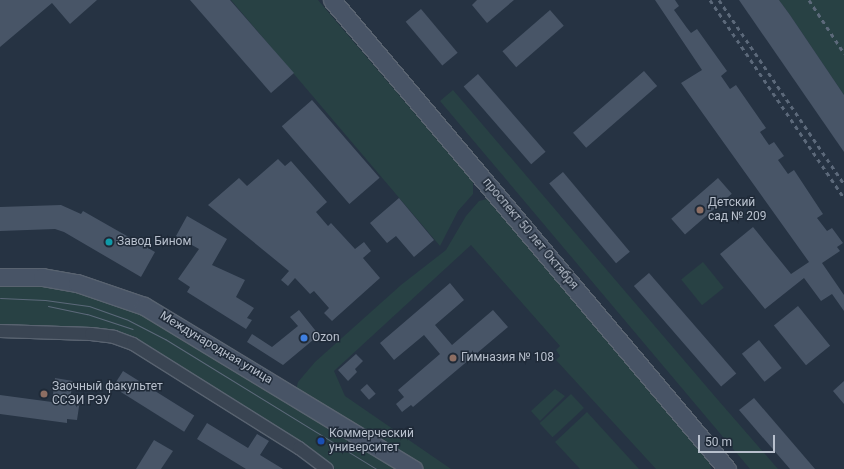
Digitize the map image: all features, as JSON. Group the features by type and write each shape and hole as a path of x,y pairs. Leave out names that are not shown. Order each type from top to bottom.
{"main road":[{"name":"проспект 50 лет Октября","path":"332,0 727,469"},
{"name":"Международная улица","path":"0,277 42,277 77,283 144,306 413,469"}],"street":[{"path":"0,331 91,334 114,337 133,344 299,448 327,469"}],"green space":[{"path":"231,0 318,0 473,182 473,194 458,211 440,246"},
{"path":"779,0 844,0 844,95 790,15"},
{"path":"453,90 778,469 750,469 440,101"},
{"path":"487,199 709,461 711,469 656,469 556,360 560,356 556,350 560,346 471,245 334,371 345,396 451,469 421,469 296,390 298,382 315,362 401,285 446,250 466,216 479,201"},
{"path":"703,262 724,288 702,305 681,280"},
{"path":"12,281 76,289 129,304 407,469 335,469 303,444 136,339 0,326 0,285"},
{"path":"555,389 565,396 540,421 531,411"},
{"path":"571,394 584,408 553,437 540,423"},
{"path":"587,412 639,469 580,469 555,442"}],"building":[{"path":"0,0 97,0 70,24 52,3 0,47"},
{"path":"190,0 230,0 294,73 271,93"},
{"path":"477,0 514,0 487,23 472,5"},
{"path":"655,0 675,0 679,6 674,10 691,33 697,29 727,71 721,76 730,89 736,85 766,128 760,132 769,145 774,142 784,156 778,160 788,174 794,170 823,214 817,218 827,231 832,228 843,243 837,247 840,251 822,263 844,295 844,311 832,294 821,301 804,278 765,309 720,254 753,227 791,274 809,262 681,83 702,70"},
{"path":"739,0 779,0 790,15 844,95 844,152"},
{"path":"421,9 458,53 442,66 406,22"},
{"path":"550,10 564,26 516,67 502,51"},
{"path":"644,71 657,86 586,148 573,133"},
{"path":"478,74 546,152 531,164 464,86"},
{"path":"312,100 380,178 349,204 282,126"},
{"path":"278,159 285,166 291,161 327,202 316,212 328,226 331,223 355,249 364,242 371,251 363,258 380,278 332,321 324,313 329,308 314,291 310,294 295,278 288,286 281,280 289,271 208,205 239,178 247,186"},
{"path":"563,172 630,252 616,263 549,184"},
{"path":"718,178 732,194 685,235 671,219"},
{"path":"399,198 434,240 414,257 396,236 387,243 370,223"},
{"name":"Завод Бином","path":"61,205 81,214 83,211 155,252 141,277 64,232 55,229 0,231 0,207"},
{"path":"187,216 227,239 212,265 245,280 236,297 254,308 247,318 252,320 246,329 187,292 190,287 178,279 199,249 176,236"},
{"path":"649,273 736,373 721,386 634,286"},
{"path":"450,283 464,300 435,325 452,345 493,310 508,327 413,407 411,405 402,412 396,404 404,397 398,390 440,354 424,335 394,360 380,343"},
{"path":"798,306 830,346 806,365 774,326"},
{"path":"299,310 319,335 283,365 247,342 252,334 272,347 298,326 290,317"},
{"path":"759,340 782,368 765,382 742,354"},
{"path":"356,354 363,361 355,369 357,372 348,381 338,370"},
{"path":"123,371 194,416 184,432 113,387"},
{"path":"55,378 73,381 70,399 80,400 77,420 67,419 67,423 0,414 0,395 52,402"},
{"path":"844,381 844,404 833,391"},
{"path":"367,384 376,394 369,400 360,390"},
{"path":"754,398 815,469 790,469 739,410"},
{"path":"207,423 248,448 257,434 269,441 260,455 283,469 246,469 197,439"},
{"path":"154,440 173,451 161,469 136,469"}],"tram line":[{"path":"0,298 45,300 89,306 128,320 165,339 376,469"},
{"path":"48,306 87,314 133,329"}],"railway":[{"path":"710,0 844,198"},
{"path":"719,0 844,184"},
{"path":"809,0 844,53"}],"place":[{"name":"Детский сад № 209","path":"700,210"},
{"name":"Завод Бином","path":"109,242"},
{"name":"Ozon","path":"304,338"},
{"name":"Гимназия № 108","path":"453,358"},
{"name":"Заочный факультет ССЭИ РЭУ","path":"44,394"},
{"name":"Коммерческий университет","path":"321,441"}]}
